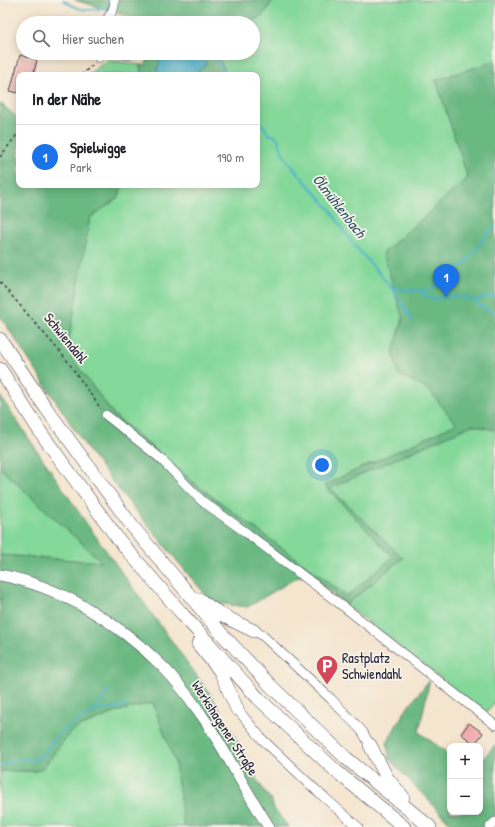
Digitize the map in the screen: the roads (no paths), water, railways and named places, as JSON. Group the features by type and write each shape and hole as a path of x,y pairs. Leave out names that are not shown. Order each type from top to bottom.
{"highway":[{"path":"0,339 46,408 132,526 221,633 271,686 346,758 431,827"},
{"path":"0,369 41,433 118,539 184,616 258,698 336,771 404,827"},
{"path":"175,579 205,604 231,621 254,632"},
{"path":"184,616 194,637 220,671 237,710"},
{"path":"370,745 387,778 402,797 423,815 431,827"}],"main road":[{"name":"Werkshagener Straße","path":"0,575 31,583 80,604 109,621 162,666 187,695 206,722 269,827"}],"lane":[{"path":"109,16 114,8 114,0"},
{"path":"106,415 160,458 202,501 254,538 338,602 495,725"},
{"path":"254,632 262,635 331,700 362,731 370,745"},
{"path":"237,710 263,740 358,827"},
{"path":"490,827 495,822"}],"water":[{"path":"160,60 205,60 207,64 198,72 158,72 157,70"}],"waterway":[{"name":"Ölmühlenbach","path":"63,0 68,4 84,10 95,10 107,7"},
{"name":"Ölmühlenbach","path":"215,60 226,72"},
{"name":"Ölmühlenbach","path":"260,124 264,126 268,134 277,137 288,162 329,208 350,240 391,287 420,291 433,288 468,259 488,232 495,226"},
{"path":"391,287 413,321"},
{"path":"419,290 426,296 434,299 454,296 465,297 475,301 483,308 495,312"},
{"path":"475,301 480,298 495,296"},
{"path":"94,711 109,690"},
{"path":"0,766 17,760 39,758 64,729 94,711 127,706"}],"place":[{"name":"Spielwigge","path":"446,297"},
{"name":"Rastplatz Schwiendahl","path":"327,686"}]}
